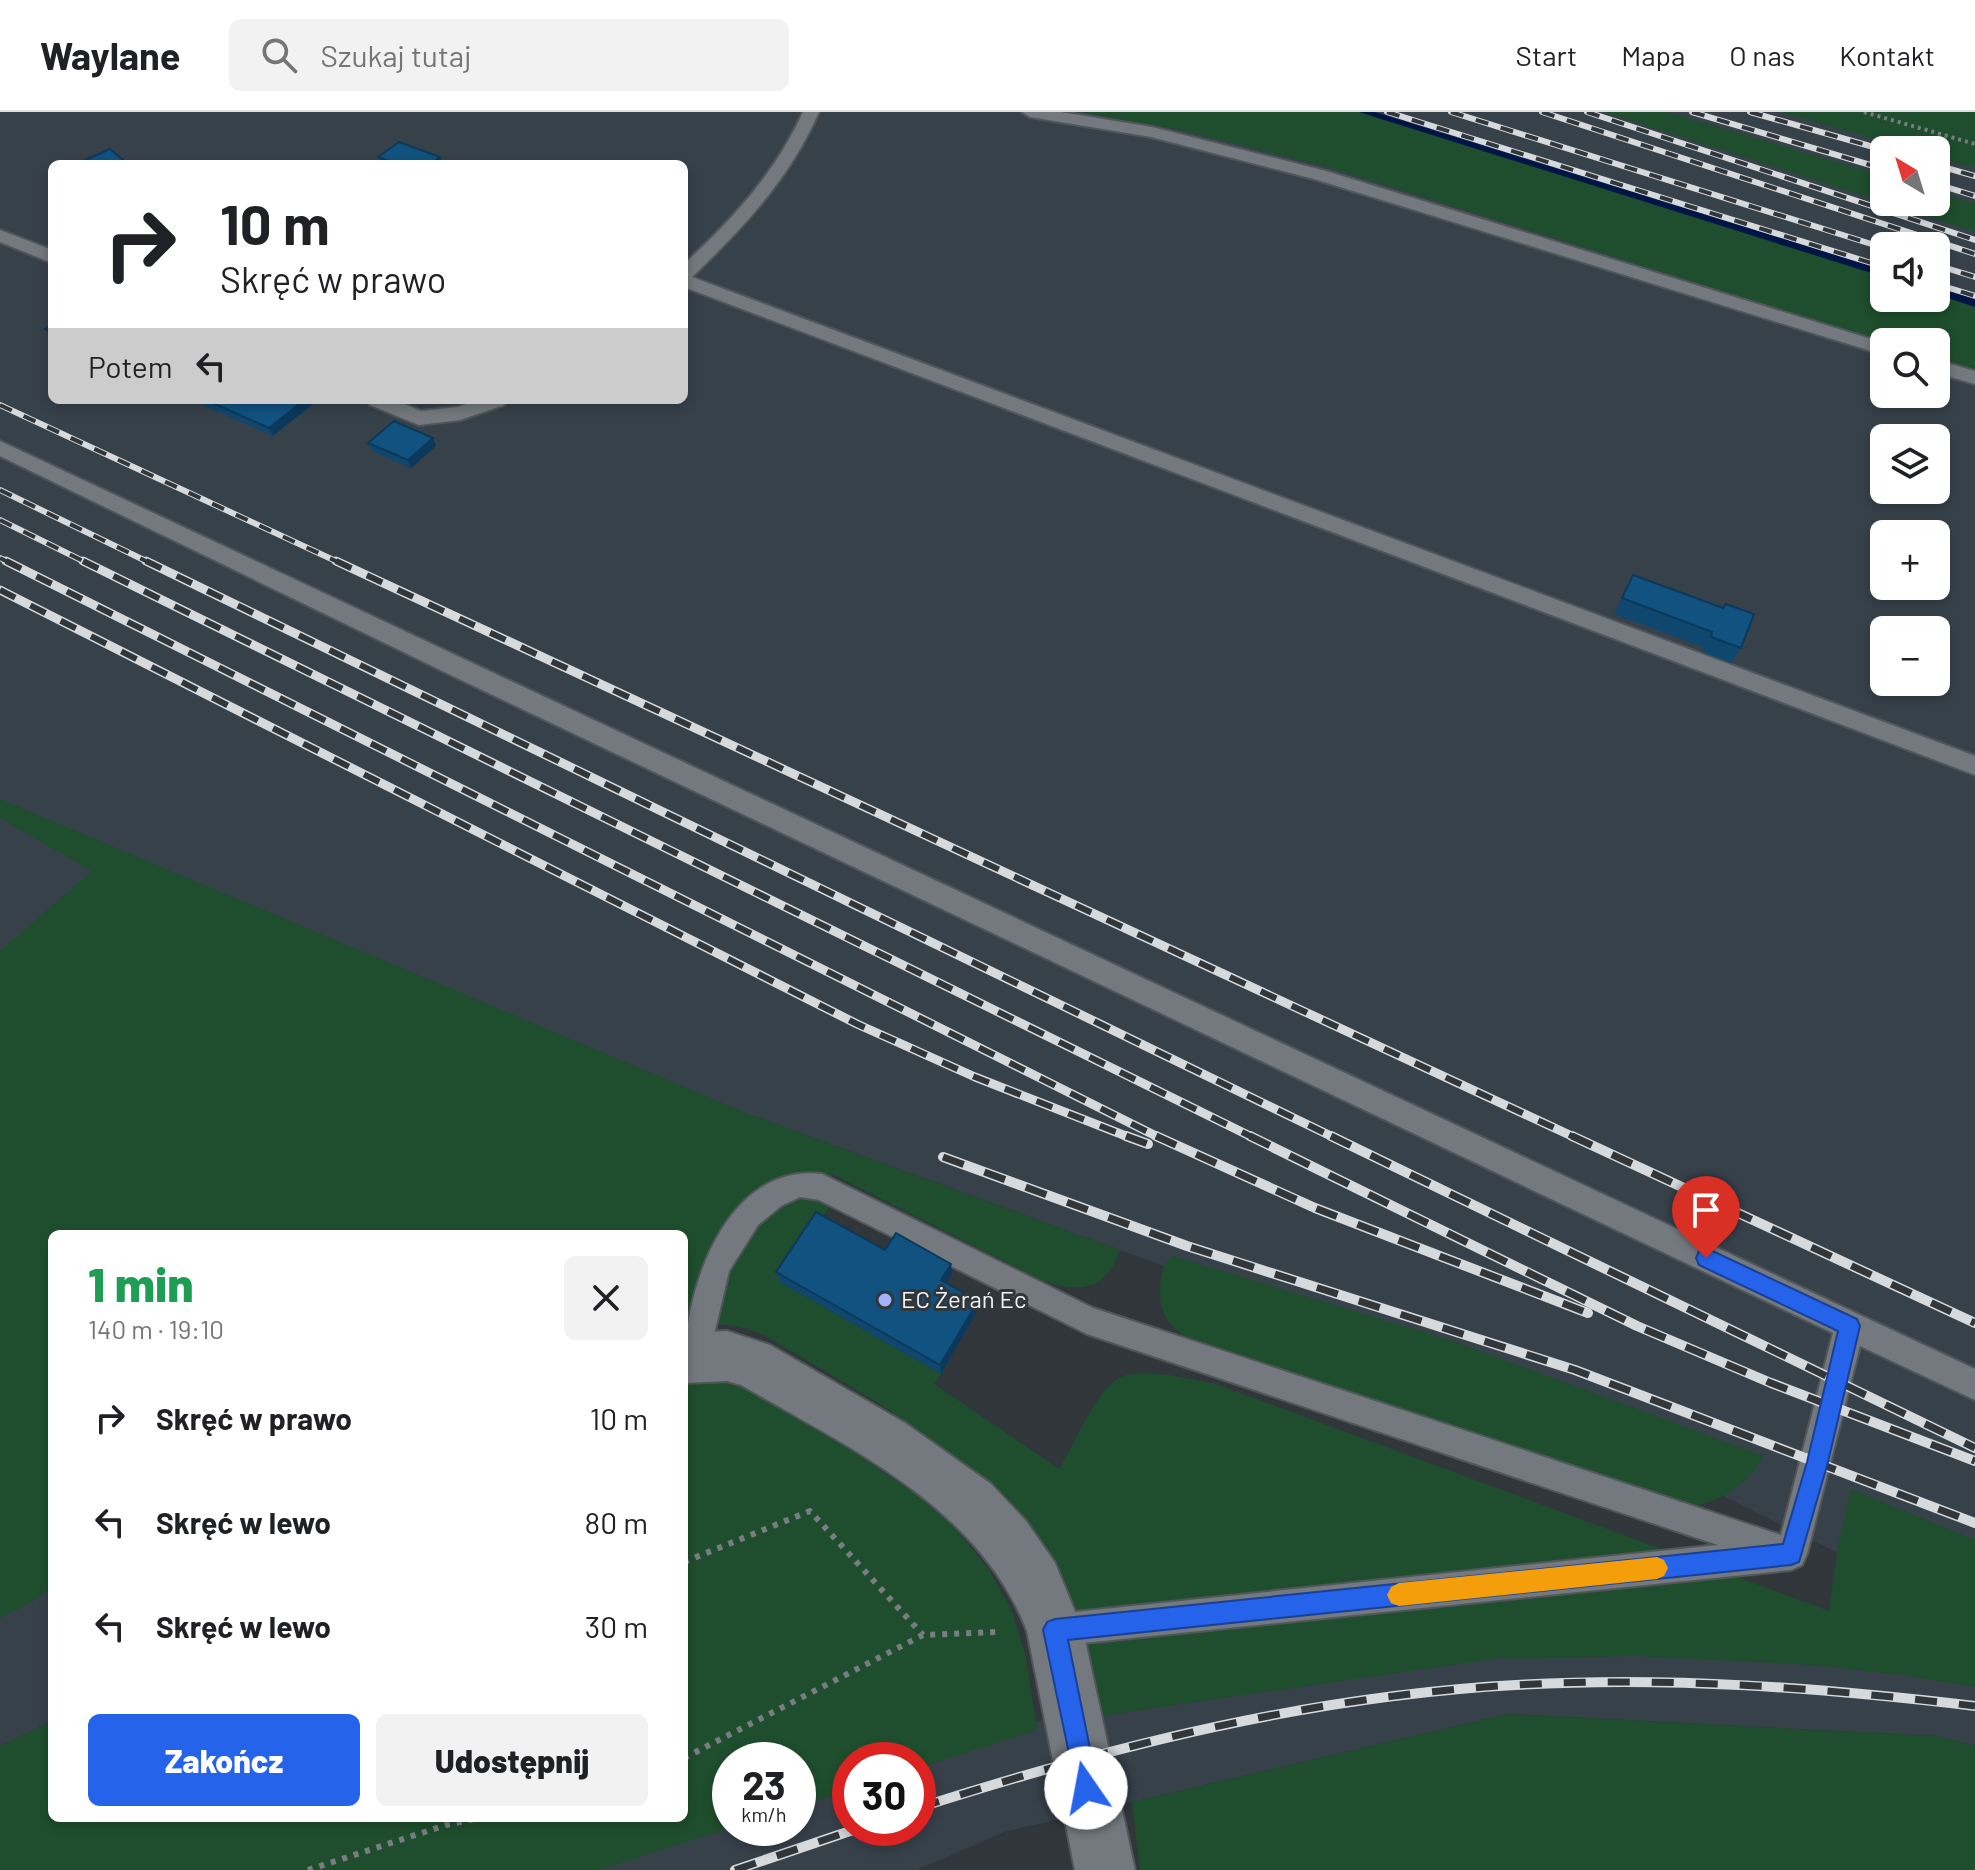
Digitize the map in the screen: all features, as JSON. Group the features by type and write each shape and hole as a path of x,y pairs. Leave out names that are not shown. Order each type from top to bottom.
{"street":[{"path":"689,1357 727,1356 752,1363 924,1465 988,1520 1017,1553 1039,1589 1055,1630 1105,1870"}],"lane":[{"path":"688,273 755,206 787,164 801,140 811,112"},
{"path":"1030,112 1152,132 1320,175 1870,345"},
{"path":"0,235 48,255"},
{"path":"688,279 1975,766"},
{"path":"1950,370 1975,378"},
{"path":"386,404 419,418 460,413 486,404"},
{"path":"0,448 467,673 1975,1385"},
{"path":"689,1357 716,1266 748,1216 771,1197 799,1184 822,1187 1087,1320 1791,1554"},
{"path":"1791,1554 1850,1326"},
{"path":"1055,1630 1791,1554"}],"path":[{"path":"1864,112 1975,144"},
{"path":"688,1560 810,1511 923,1635"},
{"path":"688,1756 923,1635 1055,1630"},
{"path":"308,1870 444,1822"}],"shaded area":[{"path":"0,112 1975,112 1975,1621 1530,1400 754,1116 76,1230 48,1230 48,1723 0,1746"},
{"path":"1503,1634 1975,1673 1975,1746 1936,1736 1508,1714 1004,1832 917,1870 570,1870 712,1824 712,1846 816,1846 816,1790 832,1785 832,1846 936,1846 936,1753 1012,1726"}],"green space":[{"path":"1082,112 1364,112 1870,270 1870,312 1950,312 1950,295 1975,303 1975,370 1950,362 1950,328 1870,328 1870,337 1328,167 1189,132"},
{"path":"1605,112 1667,112 1870,172 1870,198"},
{"path":"1782,112 1975,112 1975,168 1950,161 1950,136 1870,138"},
{"path":"1950,196 1975,203 1975,232 1926,216 1950,216"},
{"path":"0,799 754,1116 1120,1250 1114,1264 1099,1281 1079,1287 1056,1285 832,1174 818,1193 829,1199 829,1207 780,1282 941,1374 934,1384 1059,1469 1097,1401 1116,1380 1137,1373 1170,1375 1213,1383 1829,1611 1837,1551 1851,1489 1975,1540 1975,1687 1813,1665 1638,1656 1501,1658 1100,1716 1083,1632 1061,1579 1031,1533 994,1492 953,1455 860,1392 754,1331 725,1325 688,1325 688,1230 48,1230 48,1590 0,1618 0,951 92,871 0,818"},
{"path":"1173,1256 1453,1341 1763,1456 1749,1476 1733,1490 1690,1507 1416,1418 1189,1339 1171,1324 1160,1299 1163,1266"},
{"path":"688,1379 720,1379 745,1388 857,1454 914,1493 953,1525 989,1570 1011,1609 1026,1657 1037,1730 936,1762 936,1742 832,1742 832,1796 816,1800 816,1742 712,1742 712,1834 598,1870 0,1870 0,1746 48,1723 48,1822 688,1822"},
{"path":"1508,1714 1936,1736 1975,1746 1975,1870 1140,1870 1132,1802"}],"building":[{"path":"399,142 440,157 436,160 386,160 378,157"},
{"path":"110,149 123,160 85,160"},
{"path":"215,404 299,404 269,428"},
{"path":"394,421 433,438 408,460 368,443"},
{"path":"1633,575 1723,608 1726,604 1754,614 1741,648 1711,637 1712,632 1622,598"},
{"name":"EC Żerań Ec","path":"816,1212 885,1250 896,1233 951,1264 941,1280 978,1301 940,1365 776,1272"}],"waterway":[{"path":"1364,112 1870,270"},
{"path":"1950,295 1975,303"}],"railway":[{"path":"1387,112 1870,263"},
{"path":"1451,112 1870,244"},
{"path":"1542,112 1975,254"},
{"path":"1587,112 1975,240"},
{"path":"1692,112 1870,165"},
{"path":"1750,112 1870,146"},
{"path":"1950,169 1975,176"},
{"path":"1950,188 1975,196"},
{"path":"1950,269 1975,277"},
{"path":"1950,288 1975,296"},
{"path":"0,405 340,563"},
{"path":"0,490 150,563"},
{"path":"0,520 87,563"},
{"path":"0,558 1156,1136"},
{"path":"83,561 1254,1138"},
{"path":"146,561 1335,1138"},
{"path":"336,561 1576,1138"},
{"path":"0,590 857,1024 975,1077 1131,1138"},
{"path":"1126,1136 1148,1144"},
{"path":"1156,1136 1315,1208 1588,1313"},
{"path":"1156,1136 1160,1138"},
{"path":"1250,1136 1637,1326 1771,1383 1975,1461"},
{"path":"1331,1136 1975,1448"},
{"path":"1572,1136 1975,1323"},
{"path":"943,1157 1187,1246 1575,1370 1975,1523"},
{"path":"936,1802 1064,1764 1213,1727 1363,1700 1439,1691 1573,1683 1688,1683 1803,1689 1975,1706"},
{"path":"735,1870 832,1837"}],"slow traffic":[{"path":"1399,1595 1657,1568"}],"place":[{"name":"EC Żerań Ec","path":"885,1300"}],"route":[{"path":"1086,1788 1055,1630 1791,1554 1850,1326 1706,1258"}]}
